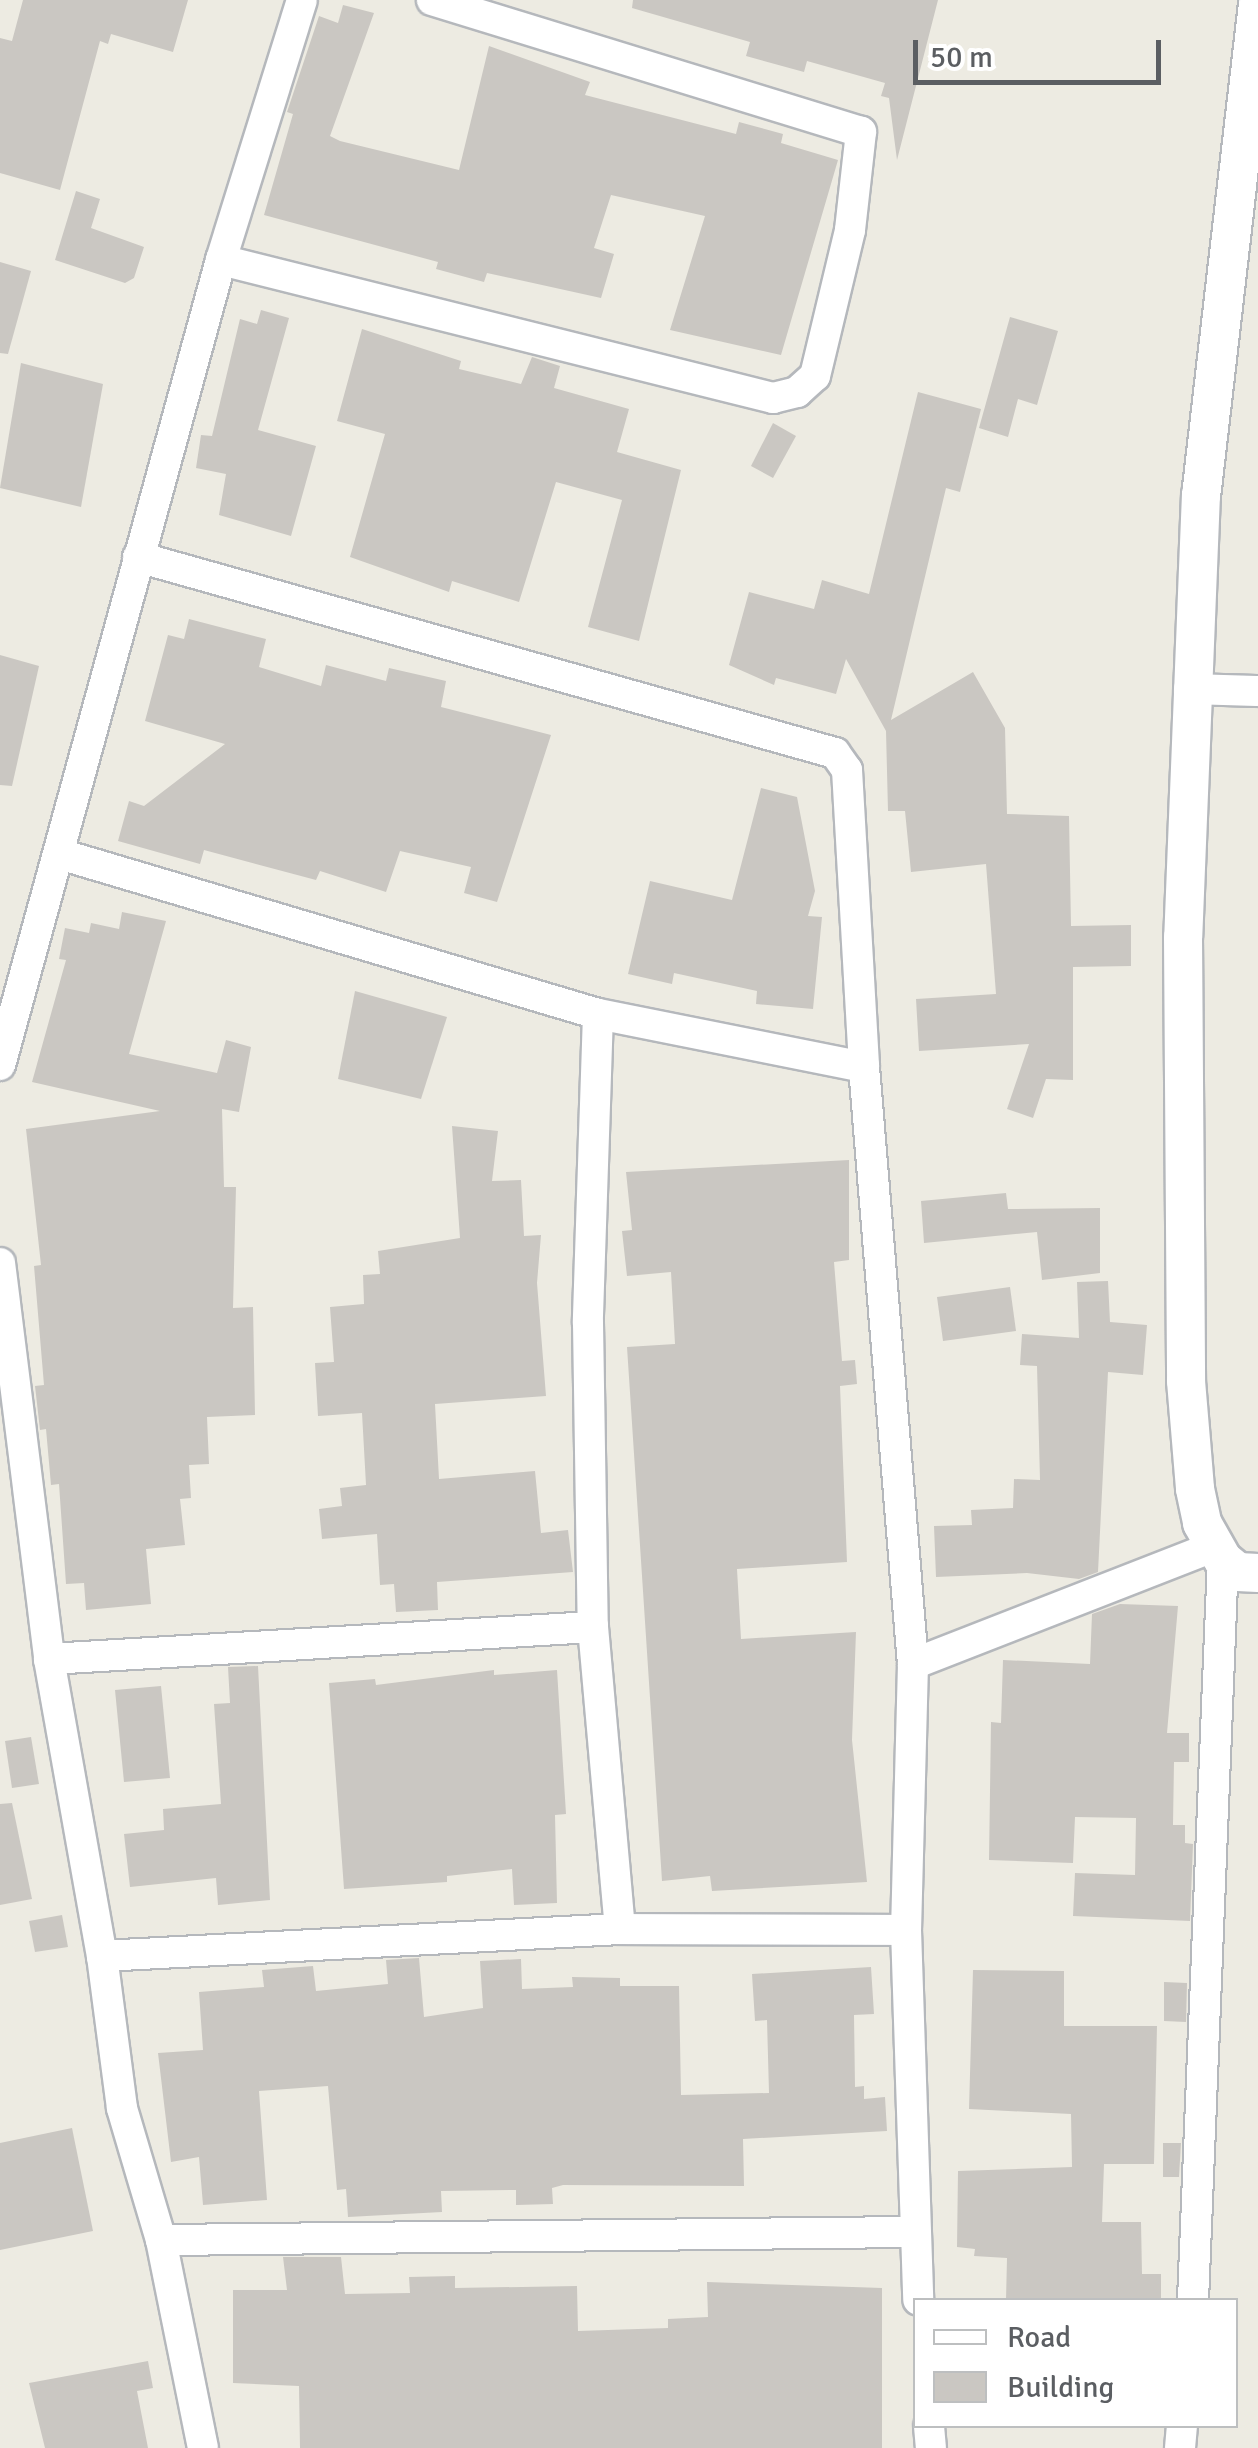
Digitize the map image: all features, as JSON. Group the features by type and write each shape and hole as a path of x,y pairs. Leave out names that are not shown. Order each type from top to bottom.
{"street":[{"path":"0,1065 63,855 138,558 222,260 302,0"},
{"path":"222,260 773,398 797,392 815,376 850,230 861,132 432,0"},
{"path":"1193,2298 1218,1554 1196,1490 1186,1380 1189,688 1201,494 1258,4"},
{"path":"138,558 835,753 852,791 864,1067 913,1664 906,1930 912,2232 918,2298"},
{"path":"1189,688 1258,691"},
{"path":"63,855 598,1014 864,1067"},
{"path":"598,1014 588,1323 593,1627 620,1929"},
{"path":"0,1263 49,1659 102,1956 122,2108 161,2240 203,2448"},
{"path":"1218,1554 1238,1572 1258,1574"},
{"path":"913,1664 1218,1554"},
{"path":"49,1659 593,1627"},
{"path":"102,1956 620,1929 906,1930"},
{"path":"161,2240 912,2232"}],"building":[{"path":"23,0 188,0 173,52 111,34 108,44 100,41 60,190 0,173 0,38 12,41"},
{"path":"633,0 938,0 897,160 889,98 881,96 885,83 807,61 804,72 746,56 750,42 632,8"},
{"path":"343,5 374,13 330,136 340,141 459,170 489,46 590,82 585,95 736,134 739,122 783,134 781,143 838,160 781,355 670,330 705,216 611,195 594,248 614,254 601,298 487,273 484,282 436,269 438,262 264,215 293,114 287,112 319,16 338,23"},
{"path":"76,191 100,199 91,228 144,247 134,278 125,283 55,260"},
{"path":"0,262 31,271 8,354 0,353"},
{"path":"261,310 289,318 258,430 316,446 291,536 219,515 226,474 196,468 201,435 212,436 240,319 257,324"},
{"path":"1010,317 1058,331 1037,405 1018,399 1008,437 979,428"},
{"path":"362,329 461,361 459,369 521,384 532,357 560,366 554,388 629,409 617,452 681,470 639,641 588,627 622,500 556,482 519,602 452,581 449,592 350,557 385,434 337,421"},
{"path":"21,363 103,384 81,507 0,488"},
{"path":"918,392 981,409 960,492 946,488 891,720 973,672 1005,728 1007,814 1069,816 1071,926 1131,925 1131,966 1073,967 1073,1080 1046,1079 1033,1118 1007,1109 1029,1044 919,1051 916,999 996,994 986,864 911,872 905,811 888,811 886,731 846,659 836,694 776,678 774,685 729,665 749,592 814,609 822,580 869,594"},
{"path":"773,423 796,436 773,478 751,466"},
{"path":"189,619 266,639 259,667 321,686 326,665 386,681 389,668 446,681 441,707 551,735 497,902 464,893 471,867 400,851 386,892 320,871 316,880 204,850 200,864 118,841 129,801 144,806 225,744 145,721 168,635 184,639"},
{"path":"0,655 39,666 12,786 0,785"},
{"path":"761,788 797,797 815,891 808,916 822,917 813,1009 756,1004 757,991 674,973 672,984 628,974 650,881 732,900"},
{"path":"122,912 166,921 129,1054 217,1073 226,1040 251,1047 239,1112 222,1109 224,1187 236,1187 233,1308 253,1307 255,1415 207,1417 209,1464 189,1465 191,1498 180,1499 185,1545 146,1549 151,1604 86,1610 84,1583 66,1584 59,1484 51,1485 46,1429 40,1430 35,1386 44,1385 34,1266 41,1265 26,1129 160,1111 32,1082 66,960 59,959 65,928 89,933 91,923 119,929"},
{"path":"355,991 447,1017 421,1099 338,1079"},
{"path":"452,1126 498,1131 492,1181 521,1180 524,1236 541,1235 537,1283 546,1396 435,1404 439,1479 535,1471 541,1533 568,1530 573,1572 437,1582 438,1610 396,1612 394,1584 380,1585 377,1534 322,1539 319,1509 342,1506 340,1488 366,1485 362,1413 318,1416 315,1363 334,1362 330,1307 364,1304 363,1275 380,1274 378,1251 460,1238"},
{"path":"849,1160 849,1260 834,1262 842,1361 855,1360 857,1384 840,1386 847,1562 737,1569 741,1639 856,1632 852,1740 867,1882 712,1891 710,1876 662,1881 627,1347 675,1344 671,1272 627,1276 622,1231 632,1230 626,1172"},
{"path":"1006,1193 1008,1209 1100,1208 1100,1273 1042,1280 1037,1232 924,1243 921,1201"},
{"path":"1108,1281 1110,1322 1147,1325 1143,1375 1108,1372 1098,1572 1079,1579 1027,1573 936,1577 934,1526 972,1525 971,1510 1013,1508 1014,1479 1040,1480 1037,1366 1020,1365 1022,1334 1079,1338 1077,1282"},
{"path":"1010,1287 1016,1331 943,1341 937,1297"},
{"path":"1120,1604 1178,1606 1167,1733 1189,1733 1189,1762 1174,1762 1173,1825 1185,1825 1185,1843 1193,1844 1190,1921 1073,1916 1075,1873 1135,1875 1136,1818 1075,1817 1073,1863 989,1860 991,1722 1001,1723 1003,1660 1090,1664 1092,1614"},
{"path":"258,1666 270,1900 218,1905 216,1878 130,1887 124,1834 164,1830 163,1809 221,1804 214,1704 230,1703 228,1667"},
{"path":"494,1670 494,1675 557,1670 566,1814 555,1815 557,1903 514,1905 512,1869 447,1876 447,1882 344,1889 329,1683 375,1679 376,1685"},
{"path":"161,1686 170,1778 124,1782 115,1690"},
{"path":"31,1737 39,1784 12,1788 5,1741"},
{"path":"12,1803 32,1899 0,1905 0,1804"},
{"path":"62,1915 68,1947 35,1952 29,1921"},
{"path":"419,1958 424,2017 483,2008 480,1961 521,1959 522,1989 573,1987 572,1977 620,1978 620,1986 679,1986 681,2095 769,2093 767,2020 755,2021 752,1974 871,1967 874,2014 854,2015 855,2087 864,2086 864,2099 885,2097 887,2131 743,2139 744,2186 563,2185 552,2188 553,2204 516,2205 516,2190 441,2191 442,2212 348,2217 346,2189 337,2190 328,2086 259,2091 267,2200 203,2205 199,2157 171,2162 158,2053 203,2050 199,1992 264,1987 262,1970 313,1966 316,1991 388,1984 386,1960"},
{"path":"973,1970 1064,1971 1064,2026 1157,2026 1154,2164 1104,2164 1102,2222 1141,2222 1142,2274 1161,2274 1161,2298 1006,2298 1007,2258 974,2256 975,2249 957,2247 958,2171 1072,2167 1071,2114 969,2109"},
{"path":"1164,1982 1187,1983 1186,2022 1164,2021"},
{"path":"72,2128 93,2231 0,2250 0,2143"},
{"path":"1163,2143 1181,2143 1179,2177 1163,2177"},
{"path":"283,2257 341,2257 345,2294 410,2293 409,2277 455,2276 455,2288 577,2286 578,2331 668,2328 668,2319 708,2317 707,2282 882,2288 882,2448 300,2448 299,2386 233,2383 233,2290 287,2290"},
{"path":"148,2361 153,2388 137,2391 148,2448 45,2448 29,2383"}]}
